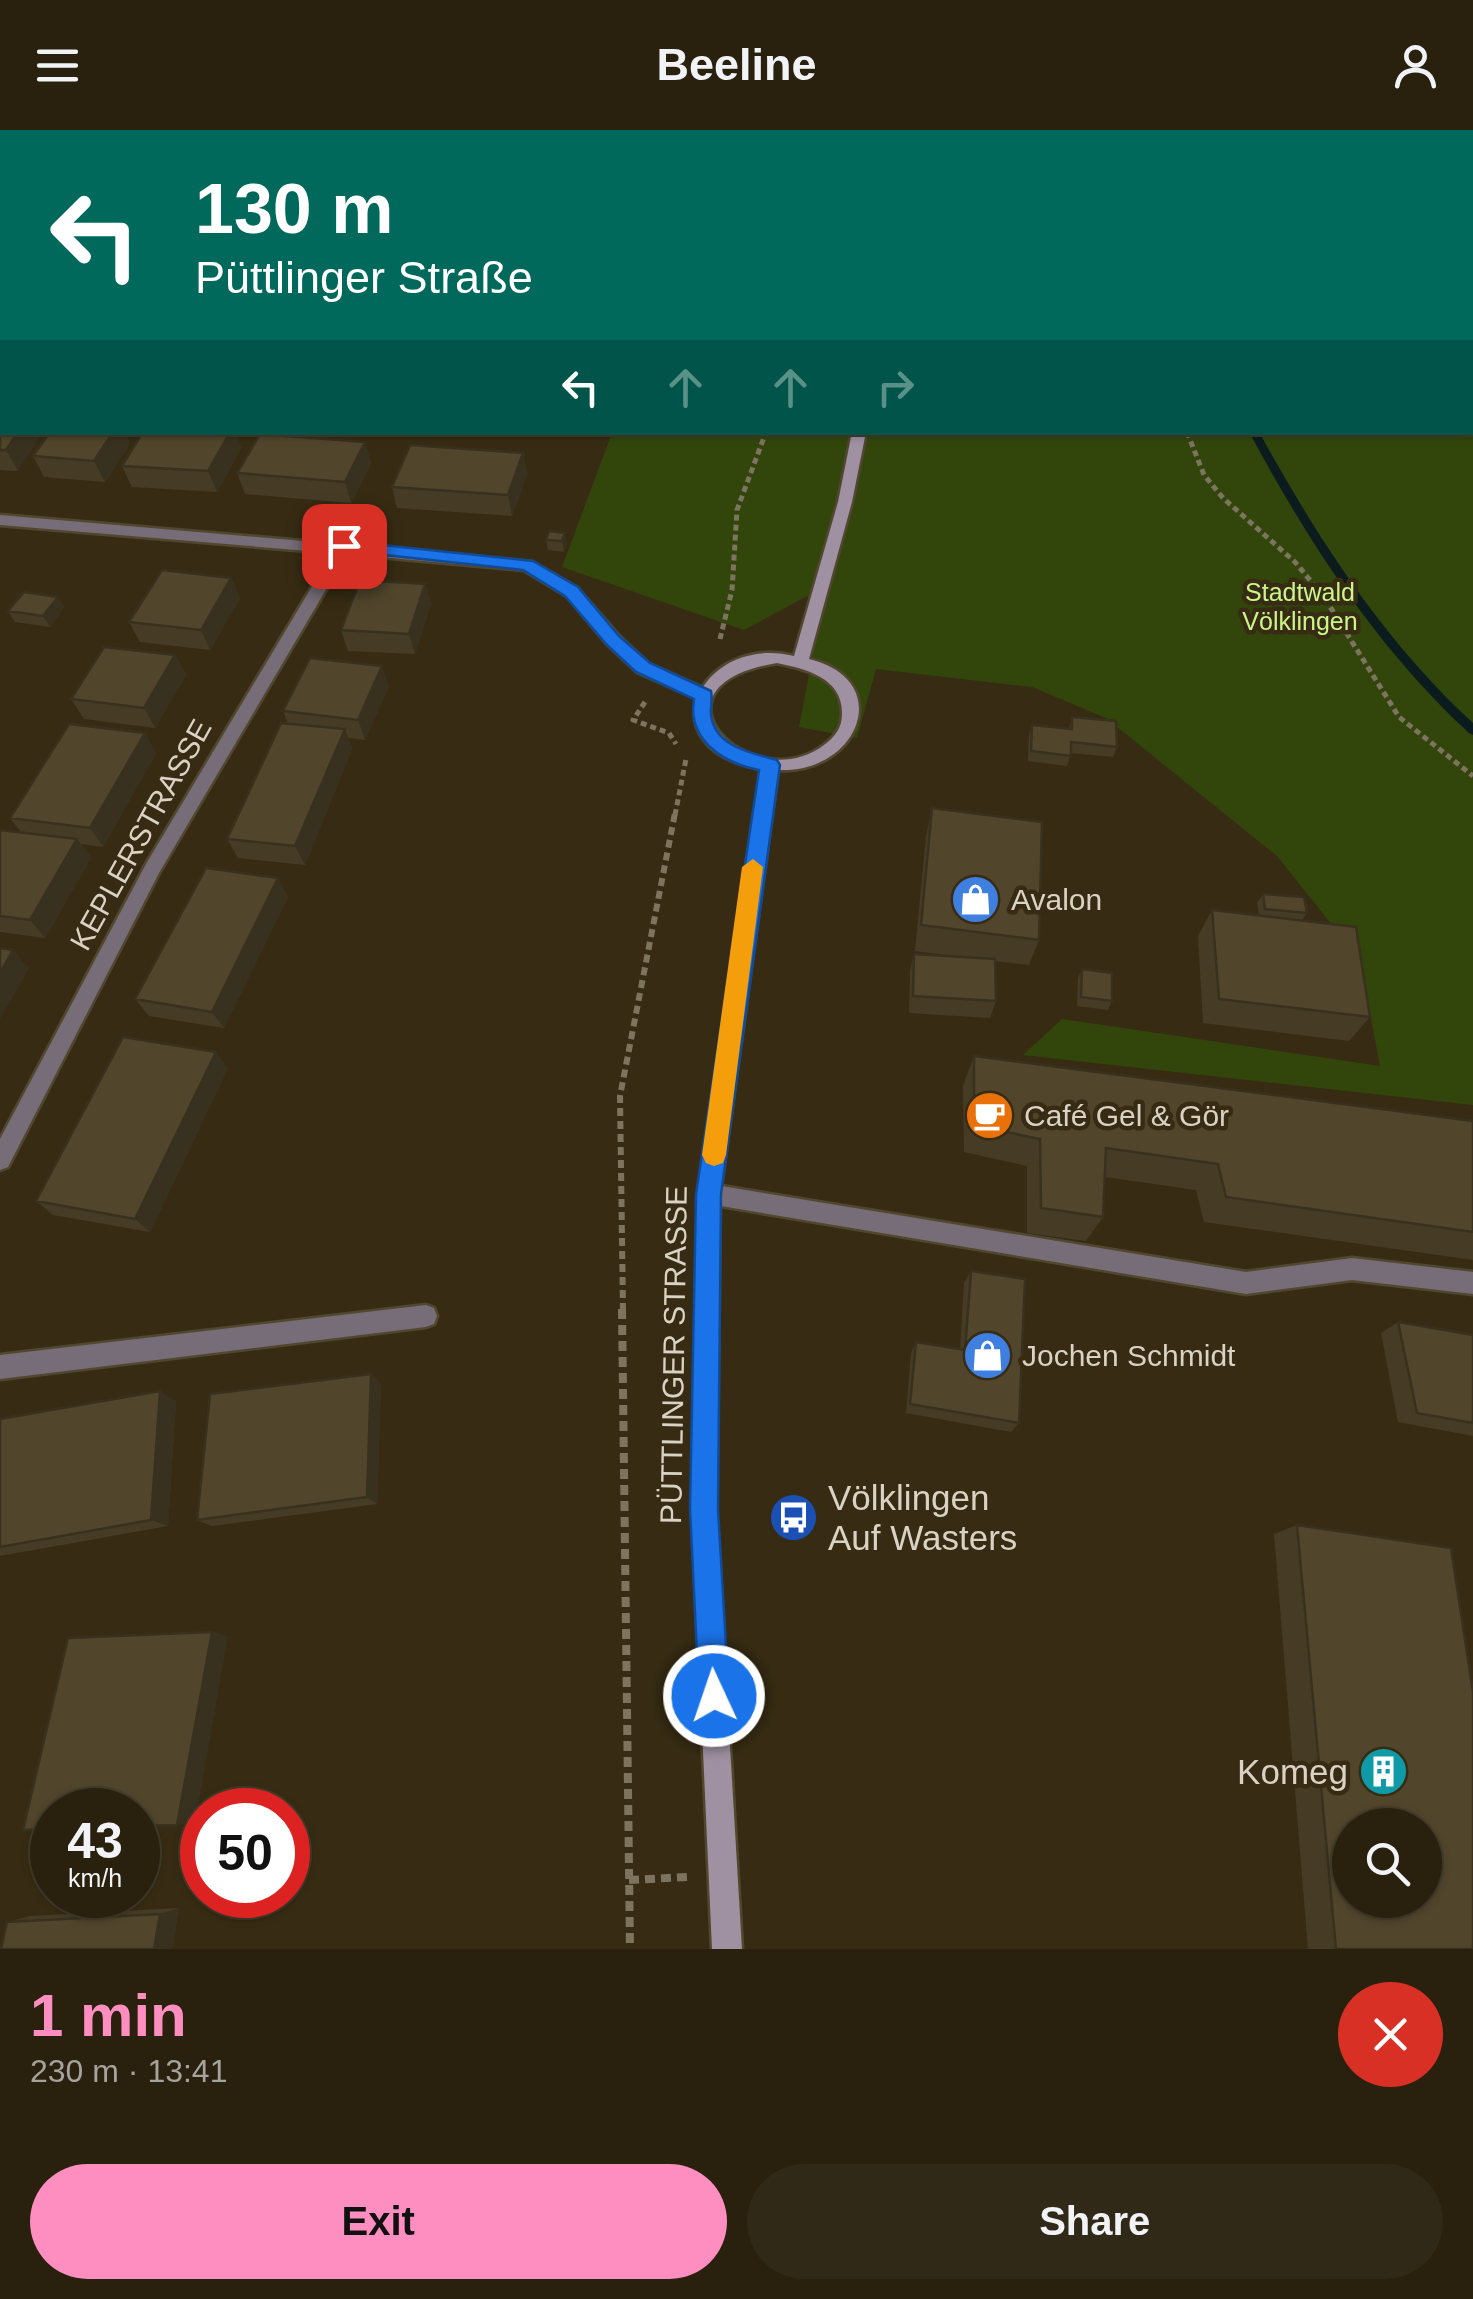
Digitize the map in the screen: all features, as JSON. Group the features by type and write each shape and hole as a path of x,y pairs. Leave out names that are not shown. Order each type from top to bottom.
{"main road":[{"path":"800,660 844,502 857,435"},
{"path":"777,657 800,660 839,680 850,696 854,712 849,730 838,746 795,764 770,765 744,760 722,748 707,732 701,714 704,696 714,680 742,663 777,657"},
{"name":"PÜTTLINGER STRASSE","path":"728,1949 704,1509 709,1194 770,765"}],"street":[{"path":"0,520 344,546 527,565 572,592 628,655 661,679 704,696"},
{"name":"KEPLERSTRASSE","path":"0,1160 152,869 344,546"},
{"path":"709,1194 1246,1283 1352,1268 1473,1282"},
{"path":"0,1366 426,1316"}],"path":[{"path":"718,649 732,590 738,510 765,435"},
{"path":"1188,435 1204,475 1223,498 1295,562 1324,597 1399,716 1473,776"},
{"path":"630,1949 620,1096 687,761 669,733 633,720 661,679"},
{"path":"629,1880 724,1875"}],"green space":[{"name":"Stadtwald Völklingen","path":"611,435 1473,435 1473,1105 1023,1055 1062,1019 1380,1066 1360,960 1277,856 1106,718 1032,687 876,669 857,738 799,727 826,586 744,630 562,567"}],"building":[{"path":"0,435 16,435 6,450 0,450"},
{"path":"48,435 111,435 94,461 33,456"},
{"path":"141,435 228,435 208,471 122,466"},
{"path":"259,435 365,442 345,482 237,473"},
{"path":"410,445 523,453 508,495 392,487"},
{"path":"549,531 565,533 562,541 546,540"},
{"path":"162,570 231,578 201,630 129,622"},
{"path":"360,580 425,584 409,634 341,630"},
{"path":"24,592 58,597 43,616 8,611"},
{"path":"104,647 175,655 144,708 71,699"},
{"path":"310,658 382,666 358,720 283,711"},
{"path":"1072,717 1116,721 1117,747 1071,742 1071,756 1031,751 1032,725 1072,729"},
{"path":"281,723 345,729 295,846 227,839"},
{"path":"69,724 145,733 90,828 10,818"},
{"name":"Avalon","path":"932,808 1042,822 1039,940 921,925"},
{"path":"0,830 77,839 30,920 0,916"},
{"path":"206,868 278,878 212,1012 135,999"},
{"path":"1263,894 1304,897 1307,913 1265,909"},
{"path":"1212,910 1356,927 1370,1017 1219,999"},
{"path":"0,948 13,950 0,973"},
{"path":"914,954 995,959 996,1001 913,996"},
{"path":"1082,969 1112,973 1112,1001 1081,997"},
{"path":"123,1037 216,1052 135,1219 36,1201"},
{"path":"974,1056 1473,1121 1473,1232 1226,1197 1218,1164 1106,1148 1103,1217 1041,1208 1040,1139 974,1125"},
{"name":"Jochen Schmidt","path":"971,1271 1025,1279 1019,1423 910,1404 916,1342 965,1350"},
{"path":"1398,1322 1473,1335 1473,1423 1417,1413"},
{"path":"371,1374 367,1497 197,1520 210,1394"},
{"path":"160,1391 151,1520 0,1547 0,1419"},
{"name":"Komeg","path":"1297,1525 1451,1548 1473,1692 1473,1949 1336,1949 1333,1918 1442,1918 1442,1808 1332,1808 1332,1906"},
{"path":"212,1632 184,1788 180,1788 177,1825 160,1825 160,1788 33,1788 68,1638"},
{"path":"30,1800 30,1830 23,1830"},
{"path":"159,1918 154,1949 1,1949 7,1922"}],"waterway":[{"path":"1256,435 1351,591 1410,666 1473,730"}],"slow traffic":[{"path":"714,1155 753,867"}],"place":[{"name":"Avalon","path":"976,900"},
{"name":"Café Gel & Gör","path":"989,1116"},
{"name":"Jochen Schmidt","path":"987,1356"},
{"name":"Völklingen Auf Wasters","path":"793,1518"},
{"name":"Komeg","path":"1383,1772"}],"route":[{"path":"344,546 527,565 572,592 643,668 704,696 701,714 707,732 722,748 744,760 770,765 755,849 709,1194 704,1509 714,1696"}]}
